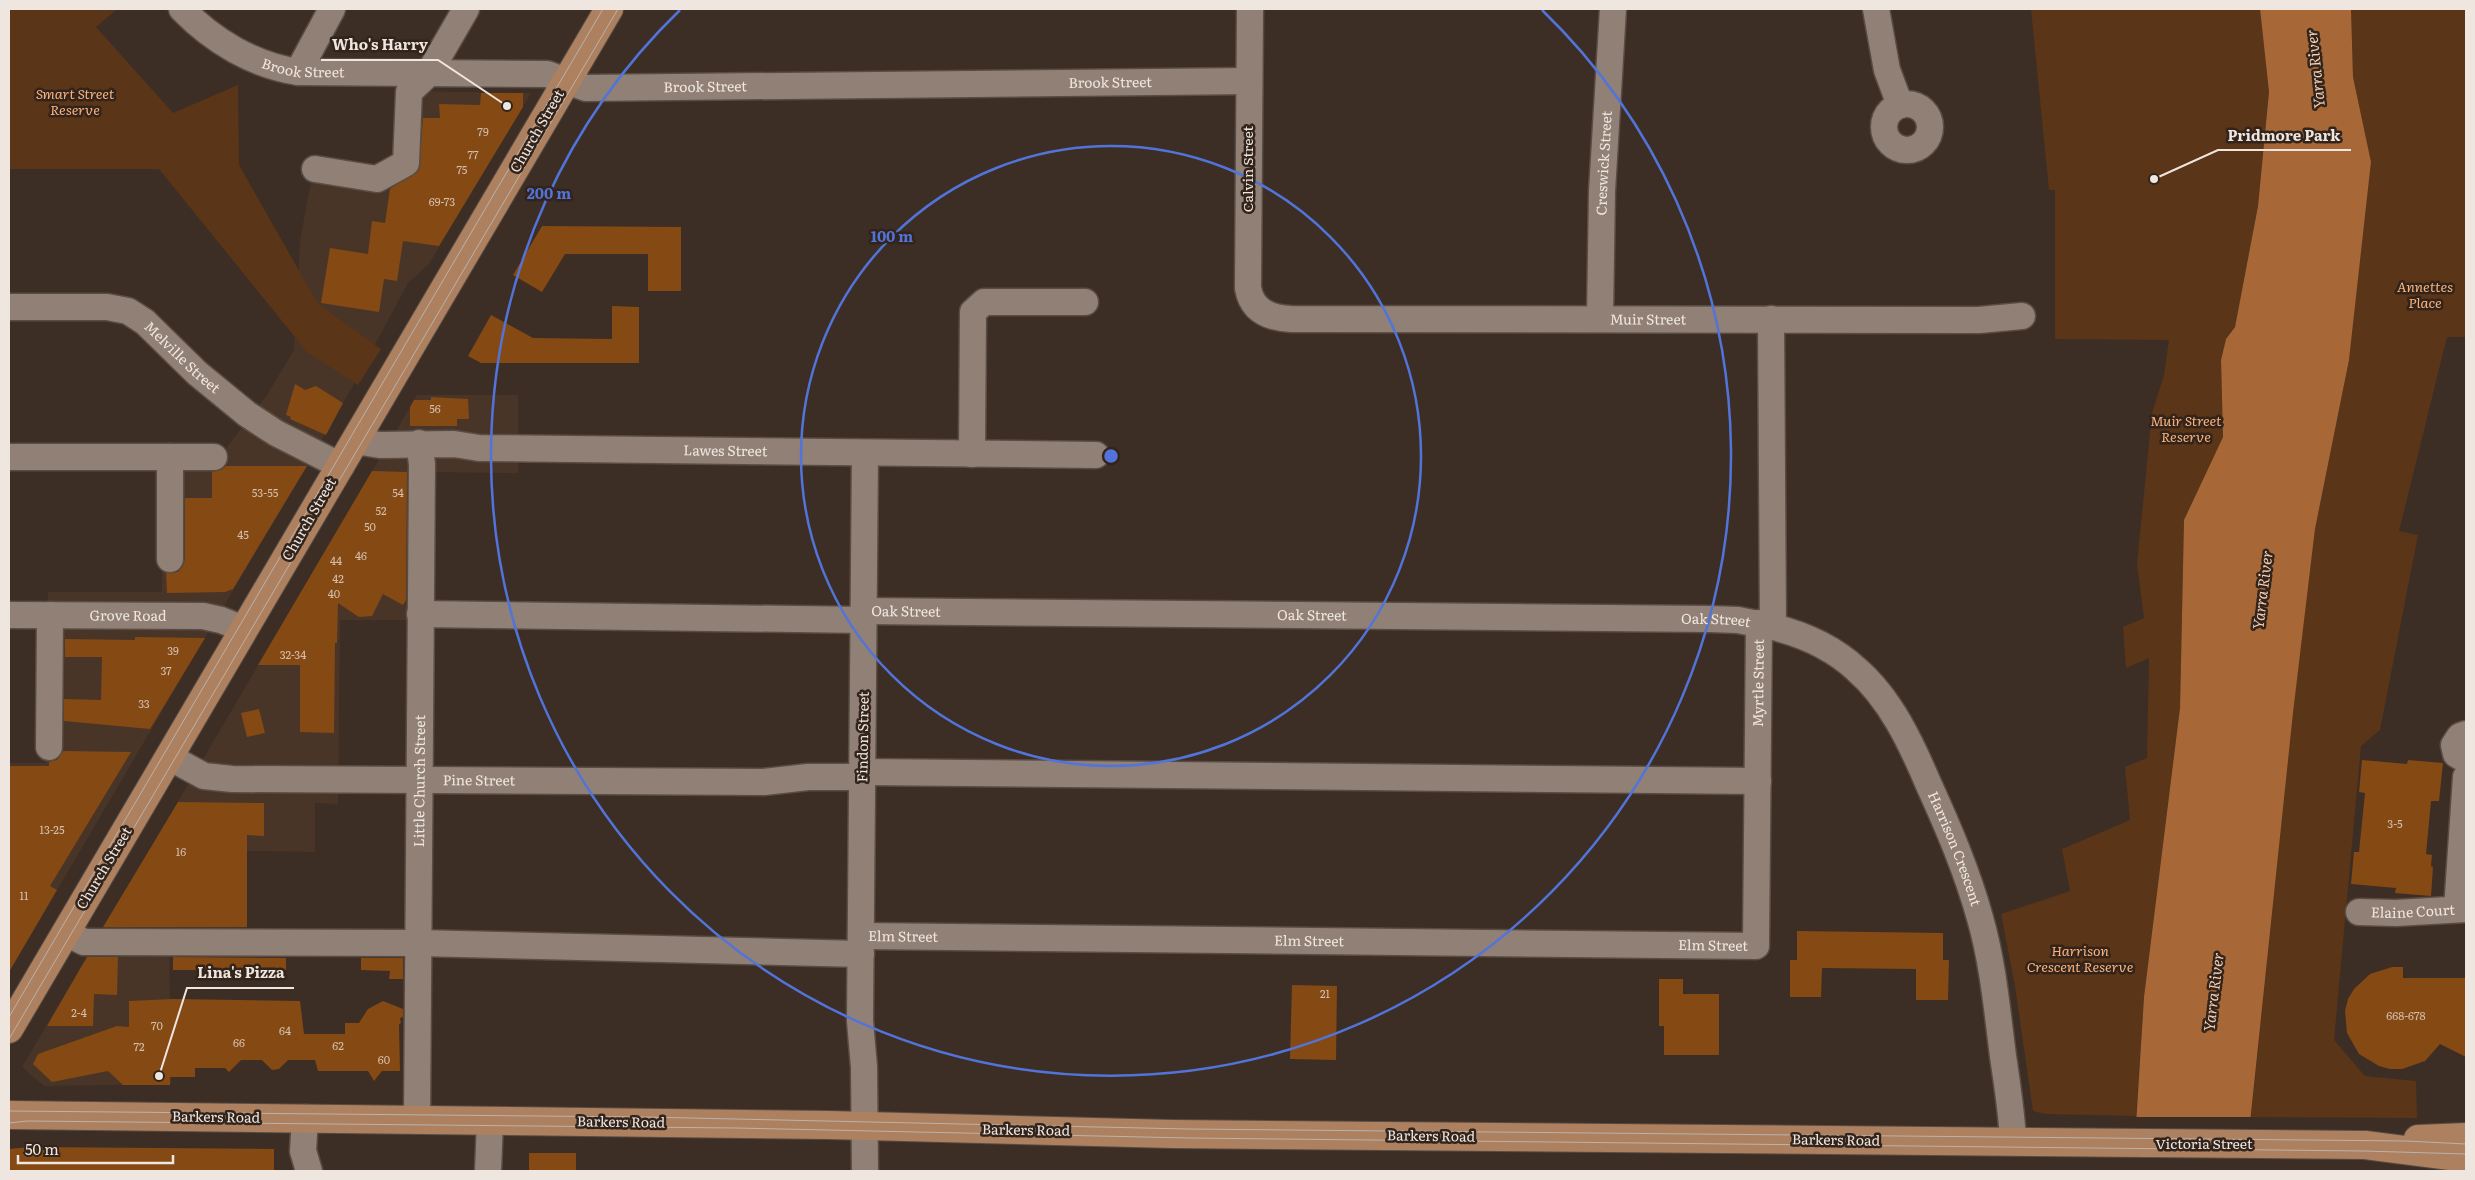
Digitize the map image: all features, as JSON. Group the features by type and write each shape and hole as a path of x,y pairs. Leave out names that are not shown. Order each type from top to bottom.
{"main road":[{"name":"Church Street","path":"9,1029 609,9"},
{"name":"Barkers Road","path":"9,1115 859,1126 1180,1134 2042,1142"},
{"name":"Victoria Street","path":"2042,1142 2365,1145 2466,1137"},
{"name":"Victoria Street","path":"2365,1145 2466,1158"}],"street":[{"name":"Brook Street","path":"182,9 212,36 233,49 270,65 298,72 547,74 586,88 1249,80"},
{"path":"298,72 332,9"},
{"path":"315,169 377,179 406,164 409,92 428,74 466,9"},
{"name":"Calvin Street","path":"1250,9 1248,288 1253,304 1273,317"},
{"name":"Creswick Street","path":"1600,318 1602,191 1613,9"},
{"path":"1876,9 1888,70 1900,105"},
{"path":"972,454 973,312 984,302 1085,302"},
{"name":"Melville Street","path":"9,306 107,307 128,311 145,322 197,373 247,414 276,433 340,466"},
{"name":"Muir Street","path":"1273,317 1291,319 1979,320 2022,316"},
{"name":"Myrtle Street","path":"1756,946 1758,781 1766,625 1771,319"},
{"name":"Lawes Street","path":"355,442 380,445 454,444 479,448 1096,455"},
{"name":"Little Church Street","path":"417,1120 422,464 419,443"},
{"name":"Findon Street","path":"859,1126 865,453"},
{"path":"9,456 214,457"},
{"path":"170,457 170,559"},
{"name":"Oak Street","path":"420,614 1710,619 1766,625"},
{"name":"Grove Road","path":"9,615 203,616 221,620 244,629"},
{"path":"49,747 50,615"},
{"name":"Harrison Crescent","path":"1766,625 1807,636 1832,649 1857,669 1900,725 1918,760 1966,872 1980,919 1993,978 2013,1142"},
{"path":"2466,734 2457,739 2454,750 2459,758 2466,760"},
{"name":"Pine Street","path":"169,757 196,772 215,778 764,782 808,777 862,780 1758,781"},
{"path":"2462,909 2466,776"},
{"name":"Elaine Court","path":"2359,912 2404,913 2462,909"},
{"name":"Elm Street","path":"66,933 84,942 1756,946"},
{"path":"305,1118 303,1151 309,1171"},
{"path":"488,1171 490,1121"},
{"path":"851,1171 859,1126"},
{"path":"859,1126 865,1171"}],"shaded area":[{"path":"403,91 531,93 429,264 408,283 350,391 9,972 9,763 46,763 48,592 162,592 162,465 214,464 267,395 294,350 300,241 314,164 378,173 402,160"},
{"path":"417,395 518,395 518,473 433,472 430,620 340,620 338,804 315,803 315,852 247,851 247,940 169,938 171,1084 44,1086 22,1067"}],"green space":[{"name":"Smart Street Reserve","path":"9,9 117,9 96,27 173,113 238,85 239,165 318,304 381,349 358,385 307,352 159,169 9,169"},
{"path":"2031,9 2260,9 2269,92 2258,206 2235,327 2226,339 2221,360 2223,437 2184,520 2180,708 2144,997 2136,1116 2045,1114 2033,1111 2015,986 2001,914 2070,891 2062,849 2130,820 2125,767 2147,758 2149,658 2126,668 2123,627 2144,618 2137,564 2152,413 2164,375 2169,340 2055,339 2055,190 2049,190"},
{"name":"Annettes Place","path":"2351,9 2466,9 2466,337 2447,337 2399,531 2418,535 2380,730 2361,746 2334,1040 2365,1076 2416,1081 2417,1118 2251,1117 2293,712 2315,529 2349,360 2371,162 2353,77"}],"water":[{"name":"Yarra River","path":"2260,9 2351,9 2353,77 2371,162 2349,360 2315,529 2293,713 2245,1171 2133,1171 2144,997 2180,708 2184,520 2223,437 2221,360 2226,339 2235,327 2258,206 2269,92"}],"pier":[{"path":"2133,1117 2254,1117 2248,1171 2131,1170"}],"building":[{"path":"481,93 523,93 523,107 439,246 403,241 397,281 384,279 379,312 321,303 330,248 368,254 372,221 385,223 390,189 419,170 423,118 440,118 439,104 480,105"},
{"path":"542,226 681,227 681,291 648,291 648,254 565,254 542,292 513,275"},
{"path":"612,306 639,307 639,363 481,363 468,356 491,315 533,338 612,339"},
{"path":"295,384 305,390 316,386 343,403 326,435 290,419 291,417 286,415"},
{"path":"431,397 468,399 469,419 457,419 457,426 410,426 410,407 414,400 431,400"},
{"path":"226,466 307,466 233,589 225,592 167,593 166,573 178,572 183,566 185,559 185,498 212,498 212,472 221,470"},
{"path":"372,471 407,472 406,600 403,605 383,594 372,616 359,617 338,603 337,643 335,643 334,733 300,732 300,665 258,665"},
{"path":"135,637 205,638 150,729 64,721 64,699 101,700 102,657 65,657 65,639 135,640"},
{"path":"259,709 265,733 247,737 241,713"},
{"path":"63,751 131,752 50,886 57,890 9,972 9,766 49,766 49,762 57,760"},
{"path":"2362,760 2407,764 2408,760 2443,763 2439,801 2431,801 2426,854 2432,855 2431,896 2395,893 2396,888 2351,884 2354,852 2359,852 2365,793 2359,792"},
{"path":"178,802 264,803 264,836 247,835 247,927 103,927"},
{"path":"1797,931 1943,933 1943,960 1949,960 1948,1000 1916,1000 1916,969 1822,968 1821,997 1790,997 1790,960 1797,960"},
{"path":"87,957 118,957 117,995 94,994 93,1026 47,1026"},
{"path":"173,957 286,958 286,970 173,970"},
{"path":"361,958 403,958 403,979 389,979 390,971 361,970"},
{"path":"2392,967 2403,967 2403,978 2466,978 2466,1057 2440,1044 2425,1061 2402,1069 2390,1069 2379,1066 2359,1054 2347,1033 2345,1011 2348,999 2354,989 2370,974"},
{"path":"1659,979 1683,979 1683,994 1719,994 1719,1055 1664,1055 1664,1026 1659,1026"},
{"path":"1292,985 1337,986 1336,1060 1290,1059"},
{"path":"173,999 300,1001 304,1034 345,1034 345,1023 359,1023 368,1009 383,1001 403,1009 403,1017 400,1018 401,1023 399,1024 400,1071 382,1071 374,1081 368,1071 318,1071 315,1060 288,1060 279,1069 272,1070 262,1060 241,1060 229,1072 225,1068 195,1068 195,1077 170,1077 170,1085 123,1085 108,1071 52,1082 33,1064 38,1054 117,1026 129,1027 129,1001"},
{"path":"30,1147 274,1149 274,1171 9,1171 9,1149"},
{"path":"529,1153 576,1153 576,1171 529,1171"}],"tram line":[{"path":"9,1017 603,9"},
{"path":"9,1039 618,9"},
{"path":"9,1111 644,1117 1188,1129 2406,1141 2466,1144"},
{"path":"9,1123 27,1121 736,1128 1189,1138 2364,1151 2466,1154"}],"place":[{"name":"Who's Harry","path":"507,106"},
{"name":"Pridmore Park","path":"2154,179"},
{"name":"Lina's Pizza","path":"159,1076"}],"park label":[{"name":"Muir Street Reserve","path":"2186,430"},
{"name":"Harrison Crescent Reserve","path":"2080,960"}]}
